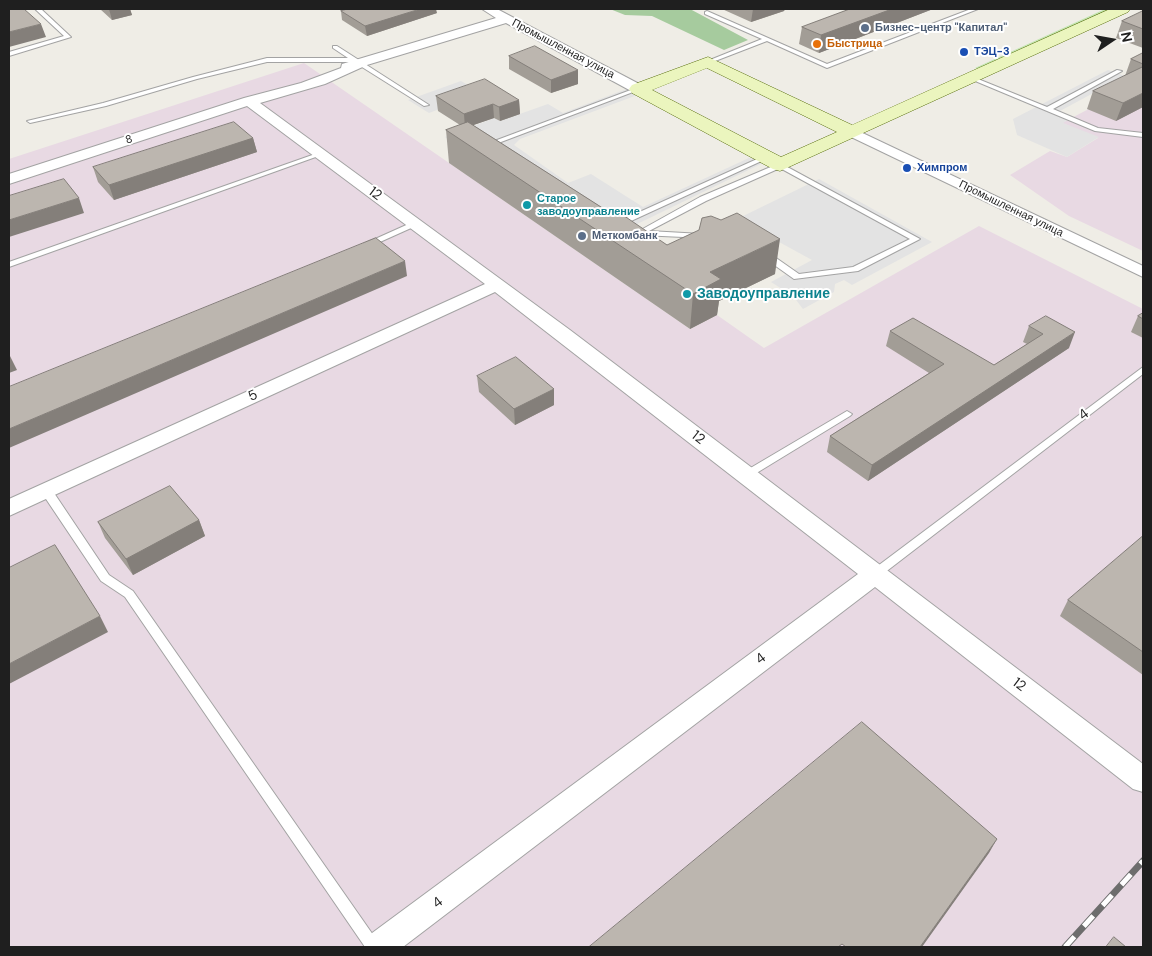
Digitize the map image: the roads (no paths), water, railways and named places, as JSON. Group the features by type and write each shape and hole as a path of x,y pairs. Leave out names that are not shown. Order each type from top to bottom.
{"street":[{"name":"Промышленная улица","path":"488,9 773,161"},
{"path":"773,161 964,75 1097,9"},
{"path":"964,75 1122,9"},
{"name":"8","path":"9,179 249,101 289,92 329,79 358,62 507,19"},
{"path":"638,89 708,62"},
{"name":"Промышленная улица","path":"708,62 1143,272"},
{"name":"12","path":"249,101 497,285 1143,780"},
{"name":"5","path":"9,508 497,285"},
{"name":"4","path":"379,947 874,574"}],"lane":[{"path":"9,54 68,37 38,9"},
{"path":"707,13 827,66 975,9"},
{"path":"708,62 765,40"},
{"path":"335,47 426,105"},
{"path":"30,121 104,105 195,78 267,60 358,62"},
{"path":"1047,110 1119,71"},
{"path":"964,75 1097,130 1143,135"},
{"path":"503,155 494,146 499,141 638,89"},
{"path":"9,265 320,154"},
{"path":"628,219 773,161"},
{"path":"640,233 773,161"},
{"path":"757,249 798,277 855,269 916,239 773,161"},
{"path":"362,247 416,224"},
{"path":"626,232 714,236"},
{"name":"4","path":"874,574 1143,370"},
{"path":"746,475 847,414"},
{"path":"46,490 105,578 129,594 373,947"}],"railway":[{"path":"1065,947 1143,861"}],"place":[{"name":"Бизнес-центр \"Капитал\"","path":"865,28"},
{"name":"Быстрица","path":"817,44"},
{"name":"ТЭЦ-3","path":"964,52"},
{"name":"Химпром","path":"907,168"},
{"name":"Старое заводоуправление","path":"527,205"},
{"name":"Меткомбанк","path":"582,236"},
{"name":"Заводоуправление","path":"687,294"}]}
